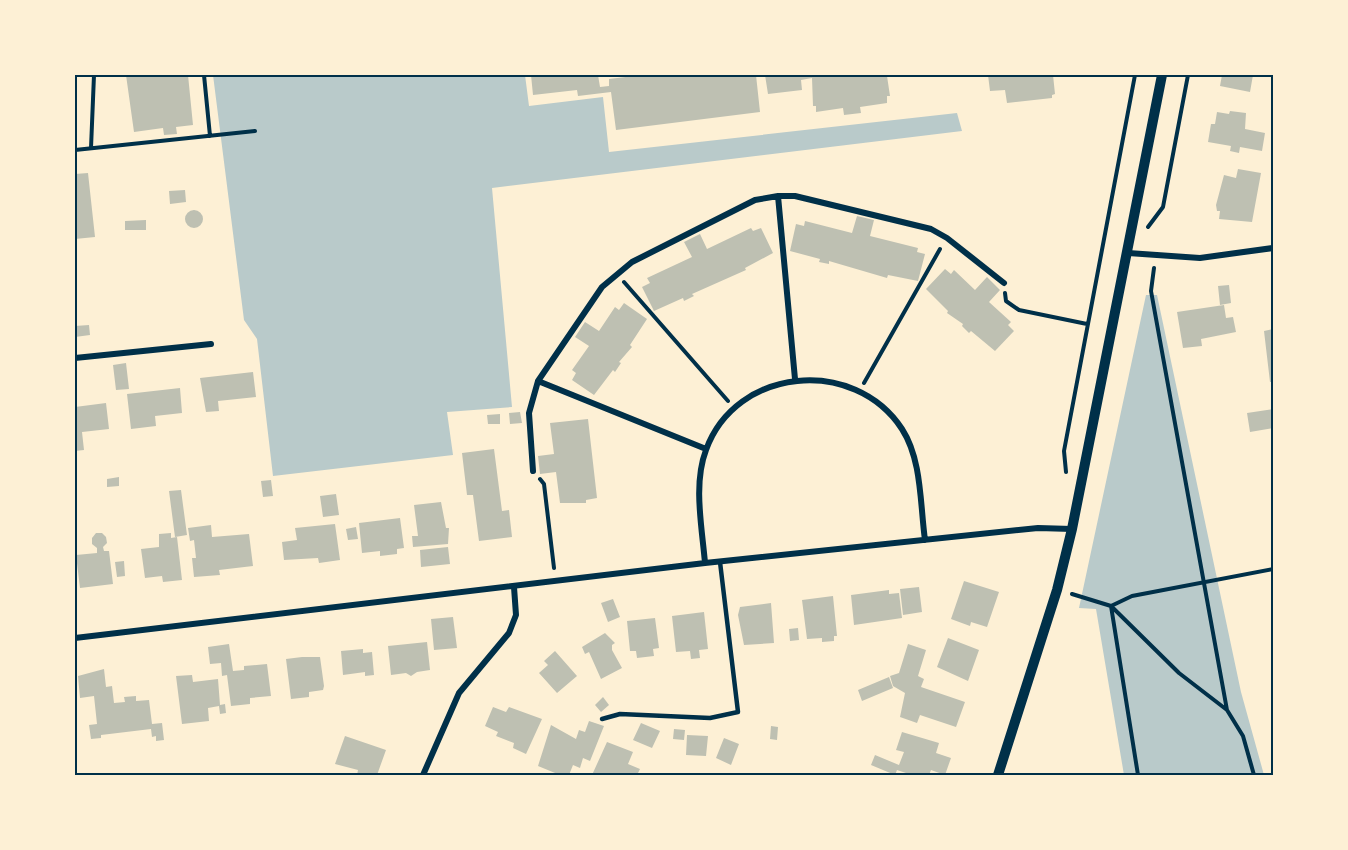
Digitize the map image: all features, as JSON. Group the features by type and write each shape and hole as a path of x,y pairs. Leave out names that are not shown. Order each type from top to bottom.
{"street":[{"path":"998,775 1057,590 1072,529 1162,75"},
{"path":"778,196 795,379"},
{"path":"533,471 529,413 538,381 602,287 632,262 755,200 795,196 931,229 947,238 1004,283"},
{"path":"1128,253 1200,258 1273,248"},
{"path":"75,358 211,344"},
{"path":"705,563 699,477 706,449 720,423 734,408 766,387 795,379 826,379 860,391 882,405 902,429 915,457 925,540"},
{"path":"538,381 706,449"},
{"path":"75,638 705,563 1038,528 1072,529"},
{"path":"423,775 459,693 509,633 516,615 514,587"}],"lane":[{"path":"602,720 620,714 710,718 738,712 720,562"}],"path":[{"path":"91,148 94,75"},
{"path":"204,75 210,136"},
{"path":"1066,473 1064,451 1135,75"},
{"path":"1128,253 1163,207 1188,75"},
{"path":"75,150 255,131"},
{"path":"860,391 947,238"},
{"path":"1155,254 1151,291 1227,710"},
{"path":"617,274 734,408"},
{"path":"1004,283 1006,301 1019,310 1087,324"},
{"path":"533,471 544,484 556,582"},
{"path":"1111,606 1132,596 1273,569"},
{"path":"1057,590 1111,606 1179,673 1227,710 1243,736 1254,775"},
{"path":"1111,606 1138,775"}],"shaded area":[{"path":"213,75 525,75 529,106 603,97 609,152 957,113 962,131 492,188 512,407 447,412 453,455 273,476 257,339 244,320"},
{"path":"1146,295 1157,295 1241,692 1264,775 1124,775 1096,609 1079,608"}],"building":[{"path":"126,75 188,75 193,125 176,127 177,134 164,135 163,128 134,132"},
{"path":"531,75 598,75 600,87 609,86 609,79 642,75 756,75 760,112 616,130 611,92 578,96 577,90 533,95"},
{"path":"765,75 884,75 887,76 890,96 887,96 887,103 860,107 861,113 844,115 843,108 816,112 816,106 813,106 812,78 801,80 802,90 768,94"},
{"path":"988,75 1053,75 1055,94 1052,98 1007,103 1005,90 990,91"},
{"path":"1222,75 1253,75 1250,92 1220,86"},
{"path":"1230,111 1246,113 1245,129 1265,133 1262,151 1240,147 1239,153 1230,151 1231,146 1208,142 1211,124 1215,124 1217,112 1229,114"},
{"path":"1238,169 1261,173 1252,222 1219,219 1220,211 1217,211 1216,205 1224,175 1236,178"},
{"path":"88,173 95,237 75,239 75,174"},
{"path":"185,190 186,202 170,204 169,191"},
{"path":"194,210 200,213 203,219 200,225 194,228 188,225 185,219 188,213"},
{"path":"857,216 874,220 870,236 918,248 917,252 925,254 918,281 888,275 887,278 829,261 829,264 819,262 820,259 790,251 796,224 804,226 805,221 852,233"},
{"path":"146,220 146,230 125,230 125,221"},
{"path":"751,228 753,231 761,228 773,253 745,268 746,270 692,294 694,296 684,301 683,298 654,311 642,287 650,283 647,278 692,257 684,242 700,234 707,249"},
{"path":"945,269 951,274 954,270 975,290 987,277 1000,290 989,302 1011,322 1008,325 1014,331 995,351 971,331 969,333 962,326 963,324 947,313 948,311 926,289"},
{"path":"1229,285 1231,303 1220,305 1218,286"},
{"path":"624,303 647,319 615,372 613,370 594,395 572,380 576,373 572,370 589,346 575,337 585,322 599,331 615,307 619,310"},
{"path":"1224,305 1226,318 1233,317 1236,332 1201,339 1202,346 1183,348 1177,312"},
{"path":"89,325 90,335 75,337 75,326"},
{"path":"1273,329 1273,382 1270,382 1264,331"},
{"path":"126,363 129,389 116,390 113,365"},
{"path":"253,372 256,397 218,401 219,411 206,412 200,378"},
{"path":"180,388 182,413 155,416 156,426 131,429 127,394"},
{"path":"106,403 109,429 82,432 84,450 75,451 75,407"},
{"path":"1273,409 1273,428 1250,432 1247,413"},
{"path":"520,412 522,423 510,424 509,413"},
{"path":"500,414 500,424 488,424 487,415"},
{"path":"588,419 597,498 586,500 586,503 560,503 556,472 540,474 538,456 554,454 550,423"},
{"path":"494,449 502,511 509,510 512,537 479,541 473,495 467,495 462,453"},
{"path":"119,477 119,486 107,487 107,479"},
{"path":"271,480 273,496 263,497 261,481"},
{"path":"181,490 187,535 175,537 169,491"},
{"path":"336,494 339,515 323,517 320,496"},
{"path":"441,502 446,528 449,528 448,544 413,547 412,536 418,536 414,505"},
{"path":"400,518 404,548 397,549 397,554 380,556 380,551 362,553 359,523"},
{"path":"335,524 340,560 319,563 318,558 284,560 282,542 297,540 295,528"},
{"path":"211,525 212,537 249,534 253,566 219,570 220,575 194,577 192,558 196,558 194,540 190,541 188,528"},
{"path":"356,527 358,539 348,540 346,529"},
{"path":"96,533 102,533 106,537 107,543 103,547 104,551 109,551 113,584 80,588 76,555 97,553 97,548 92,544 92,538"},
{"path":"171,533 171,538 177,537 182,580 163,582 162,576 145,578 141,549 159,547 159,534"},
{"path":"448,547 450,564 421,567 420,550"},
{"path":"124,561 125,576 117,577 115,562"},
{"path":"964,581 999,592 987,627 971,622 970,626 951,619"},
{"path":"919,587 922,612 903,615 900,589"},
{"path":"889,590 889,594 899,593 902,618 854,625 851,595"},
{"path":"833,596 837,636 834,636 834,641 822,642 822,638 807,639 802,600"},
{"path":"613,599 620,617 608,622 601,603"},
{"path":"771,603 774,643 744,645 738,615 740,607"},
{"path":"704,612 708,649 699,650 700,658 691,659 690,651 676,652 672,616"},
{"path":"453,617 457,648 434,650 431,619"},
{"path":"655,618 659,648 653,649 654,656 637,658 636,651 630,651 627,621"},
{"path":"798,628 799,640 790,641 789,629"},
{"path":"605,633 615,643 612,645 612,650 622,668 601,679 589,652 585,654 582,647"},
{"path":"948,638 979,650 968,681 937,667"},
{"path":"427,642 430,670 417,672 411,676 406,673 391,675 388,646"},
{"path":"229,644 233,671 244,670 244,666 267,664 271,696 250,698 250,704 231,706 227,675 222,676 221,663 210,664 208,647"},
{"path":"908,644 926,650 918,676 924,679 921,687 965,702 956,727 920,715 917,723 900,717 905,693 893,686 890,676 899,673"},
{"path":"363,649 363,653 372,652 374,675 365,676 365,672 343,675 341,651"},
{"path":"555,651 577,676 557,693 539,673 548,665 544,661"},
{"path":"320,657 323,690 309,692 309,697 291,699 286,659"},
{"path":"104,669 106,687 112,686 114,703 125,702 124,697 136,696 136,701 149,700 152,724 162,723 164,740 156,741 156,736 152,737 151,729 101,735 101,738 91,739 89,725 97,724 94,696 80,698 78,676"},
{"path":"192,675 193,682 218,679 220,705 225,704 226,713 220,714 219,706 208,708 209,721 182,724 176,676"},
{"path":"889,677 893,688 862,701 858,690"},
{"path":"603,697 609,705 601,712 595,705"},
{"path":"493,707 506,712 509,707 542,719 526,754 513,748 514,743 496,736 498,732 485,726"},
{"path":"589,721 604,726 590,761 583,758 580,768 573,765 569,775 560,775 538,766 551,725 576,739 579,730 585,732"},
{"path":"641,723 660,731 652,748 633,740"},
{"path":"771,726 778,727 777,740 770,739"},
{"path":"674,729 685,730 684,740 673,739"},
{"path":"902,732 939,743 936,753 951,758 945,775 931,770 929,775 912,775 897,770 895,775 871,765 875,755 899,765 904,752 896,750"},
{"path":"687,735 708,736 706,756 686,755"},
{"path":"345,736 386,750 377,775 357,775 358,770 335,764"},
{"path":"724,738 739,744 731,765 716,758"},
{"path":"607,742 633,752 628,764 640,769 637,775 592,775"}]}
